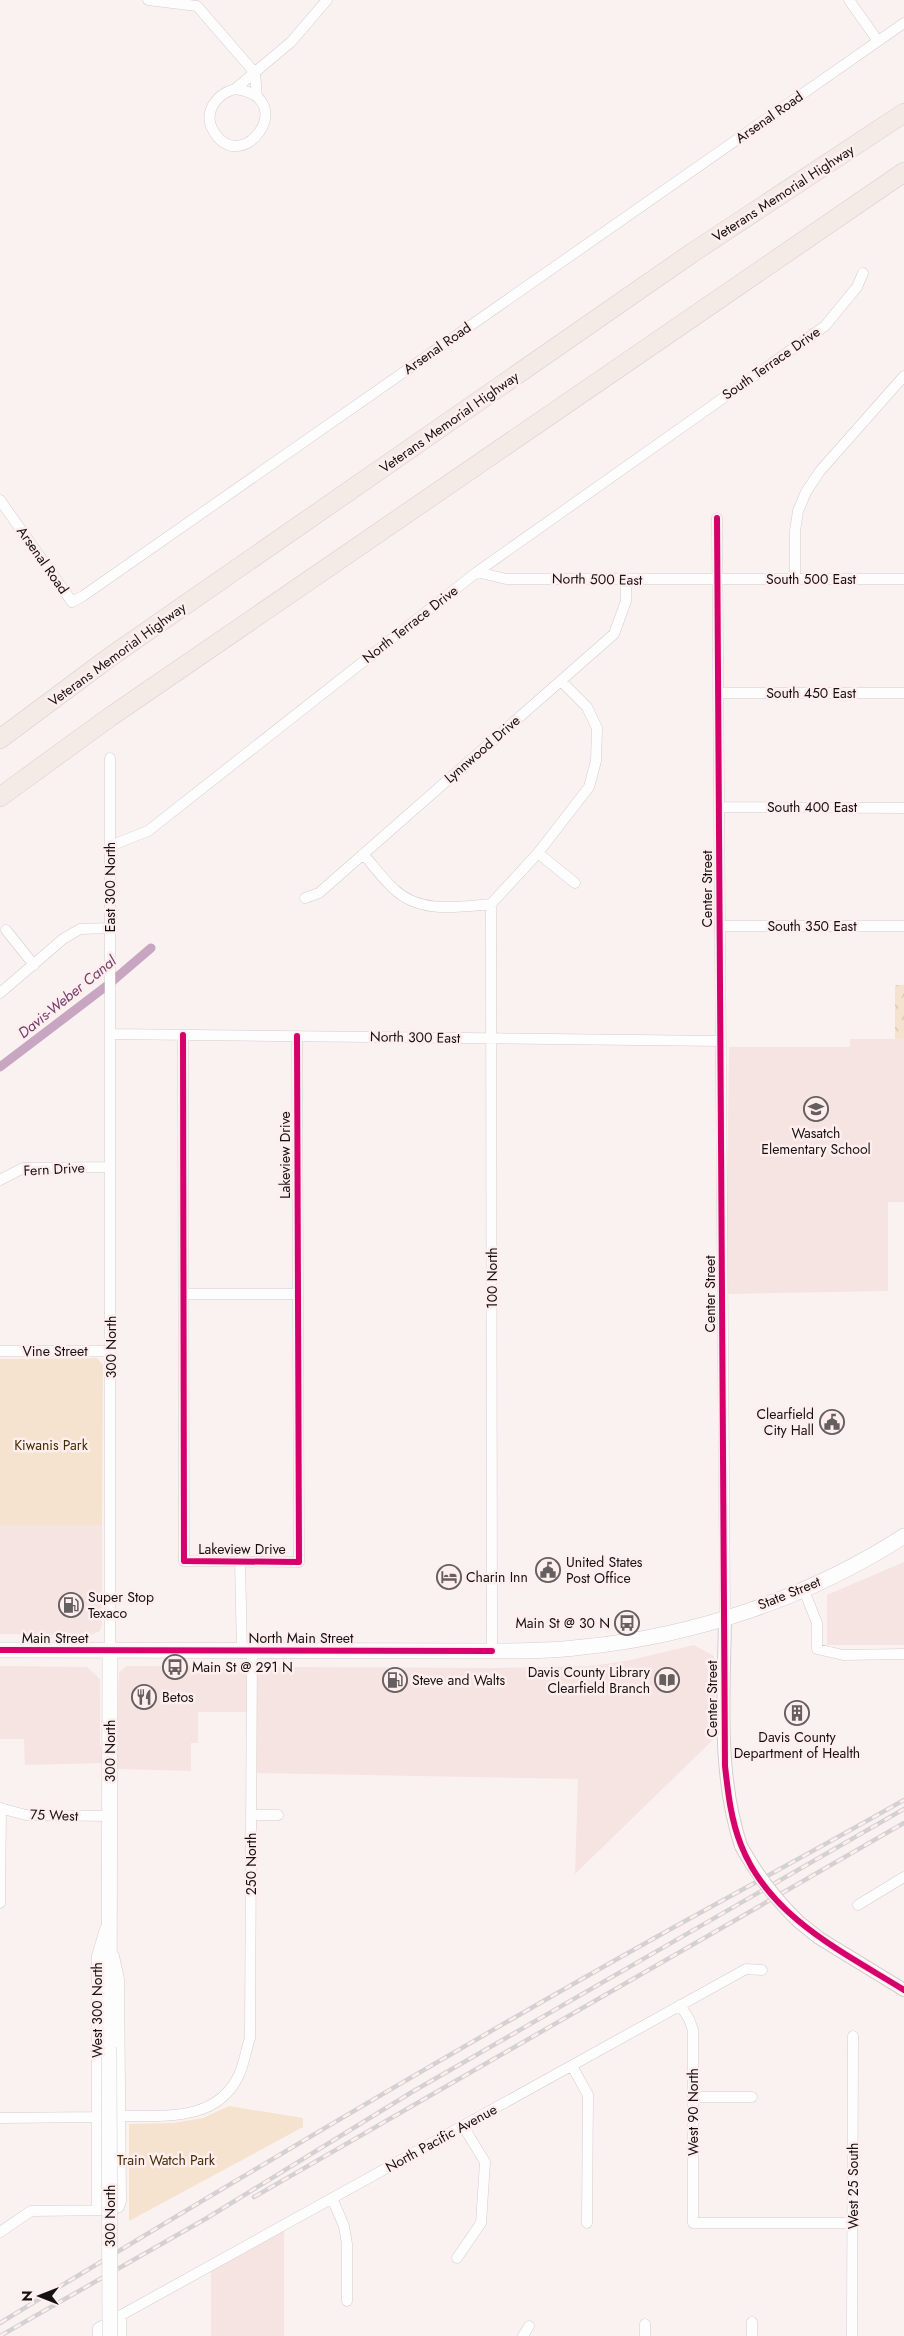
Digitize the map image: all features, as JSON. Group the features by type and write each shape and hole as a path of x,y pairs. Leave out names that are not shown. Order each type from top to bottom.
{"highway":[{"name":"Veterans Memorial Highway","path":"0,739 126,646 692,253 904,113"},
{"path":"0,797 110,717 904,172"}],"main road":[{"name":"State Street","path":"667,1633 725,1618 803,1588 856,1564 904,1536"},
{"name":"North Main Street","path":"110,1650 492,1651 583,1648 667,1633"},
{"name":"Main Street","path":"0,1650 110,1650"},
{"name":"300 North","path":"110,1650 110,2336"}],"street":[{"path":"148,0 197,6 254,73 257,97"},
{"path":"235,89 291,42 326,0"},
{"path":"850,0 878,41"},
{"name":"Arsenal Road","path":"0,500 72,602 904,23"},
{"path":"235,89 246,90 257,97 263,105 266,116 262,131 254,140 241,146 227,144 217,138 211,127 209,113 217,97 235,89"},
{"name":"South Terrace Drive","path":"713,404 825,326 857,287 863,273"},
{"path":"795,580 795,531 798,511 806,492 820,471 904,376"},
{"name":"North Terrace Drive","path":"110,846 148,831 477,572 713,404"},
{"name":"Center Street","path":"717,518 725,1766 732,1819 741,1846 764,1885 780,1904 819,1938 904,1990"},
{"name":"North 500 East","path":"477,572 506,579 718,580"},
{"name":"South 500 East","path":"718,580 904,579"},
{"name":"Lynnwood Drive","path":"306,898 319,893 614,634 626,601 626,580"},
{"path":"363,854 394,890 417,904 452,908 491,904 538,852 589,787 596,761 596,728 587,707 561,680"},
{"name":"South 450 East","path":"718,693 904,693"},
{"name":"East 300 North","path":"110,758 110,1167"},
{"name":"South 400 East","path":"719,807 904,808"},
{"path":"538,852 575,884"},
{"name":"100 North","path":"491,904 492,1651"},
{"name":"South 350 East","path":"720,926 904,926"},
{"path":"0,993 34,966 63,939 80,930 110,928"},
{"path":"6,930 34,966"},
{"name":"North 300 East","path":"110,1034 721,1041"},
{"name":"Lakeview Drive","path":"183,1035 184,1561 299,1562 297,1036"},
{"name":"Fern Drive","path":"0,1180 23,1168 110,1167"},
{"name":"300 North","path":"110,1167 110,1650"},
{"path":"184,1294 298,1294"},
{"name":"Vine Street","path":"0,1351 111,1352"},
{"name":"Lakeview Drive","path":"240,1561 247,1651"},
{"path":"803,1588 817,1623 817,1649 843,1655 904,1654"},
{"name":"250 North","path":"120,2116 176,2116 204,2111 227,2093 239,2075 250,2038 251,1815 247,1651"},
{"path":"0,1903 1,1808"},
{"name":"75 West","path":"1,1808 26,1815 110,1816"},
{"path":"251,1815 278,1815"},
{"path":"858,1905 904,1877"},
{"name":"West 300 North","path":"109,1916 119,1979 121,2201 119,2207 113,2210 98,2210 97,1956 109,1916"},
{"name":"North Pacific Avenue","path":"122,2315 746,1968 762,1970"},
{"name":"West 90 North","path":"680,2005 689,2019 693,2030 693,2223 852,2223"},
{"name":"West 25 South","path":"852,2336 853,2036"},
{"path":"572,2066 588,2095 587,2223"},
{"path":"693,2097 752,2097"},
{"path":"0,2118 97,2117"},
{"path":"457,2258 481,2223 485,2162 463,2126"},
{"path":"332,2198 344,2226 347,2244 347,2300"},
{"path":"0,2232 31,2211 98,2210"},
{"path":"98,2336 98,2328 122,2315"},
{"path":"121,2336 122,2315"},
{"path":"752,2322 752,2336"},
{"path":"645,2324 645,2336"},
{"path":"523,2336 529,2326"}],"shaded area":[{"name":"Wasatch Elementary School","path":"850,1039 904,1039 904,1202 888,1202 888,1291 726,1294 729,1047 850,1047"},
{"path":"0,1525 102,1525 102,1624 100,1631 91,1635 0,1634"},
{"path":"904,1562 904,1645 827,1645 827,1595"},
{"path":"694,1645 714,1656 715,1738 575,1874 578,1779 257,1773 257,1712 198,1712 198,1743 191,1743 191,1771 116,1769 119,1672 127,1666 490,1668 590,1666 626,1661"},
{"path":"0,1666 87,1667 100,1679 100,1744 106,1763 25,1765 24,1739 0,1739"},
{"path":"284,2230 284,2336 211,2336 211,2270"}],"green space":[{"path":"895,985 904,985 904,1039 895,1039"},
{"name":"Kiwanis Park","path":"97,1358 103,1365 102,1525 0,1525 0,1359"},
{"name":"Train Watch Park","path":"229,2106 303,2118 303,2127 129,2221 129,2124 173,2123 203,2118"}],"waterway":[{"name":"Davis-Weber Canal","path":"0,1067 109,984 151,948"}],"railway":[{"path":"0,2323 487,2033 904,1800"},
{"path":"0,2336 207,2218 412,2092 904,1809"},
{"path":"254,2197 904,1823"}],"cycle path":[{"path":"717,518 725,1766 727,1786 732,1816 741,1845 754,1870 770,1893 810,1930 904,1990"},
{"path":"183,1035 184,1561 299,1562 297,1036"},
{"path":"0,1650 492,1651"}],"place":[{"name":"Wasatch Elementary School","path":"816,1109"},
{"name":"Clearfield City Hall","path":"832,1422"},
{"name":"United States Post Office","path":"548,1570"},
{"name":"Charin Inn","path":"449,1577"},
{"name":"Super Stop Texaco","path":"71,1605"},
{"name":"Main St @ 30 N","path":"627,1623"},
{"name":"Main St @ 291 N","path":"175,1667"},
{"name":"Steve and Walts","path":"395,1680"},
{"name":"Davis County Library Clearfield Branch","path":"667,1680"},
{"name":"Betos","path":"144,1697"},
{"name":"Davis County Department of Health","path":"797,1713"}]}
